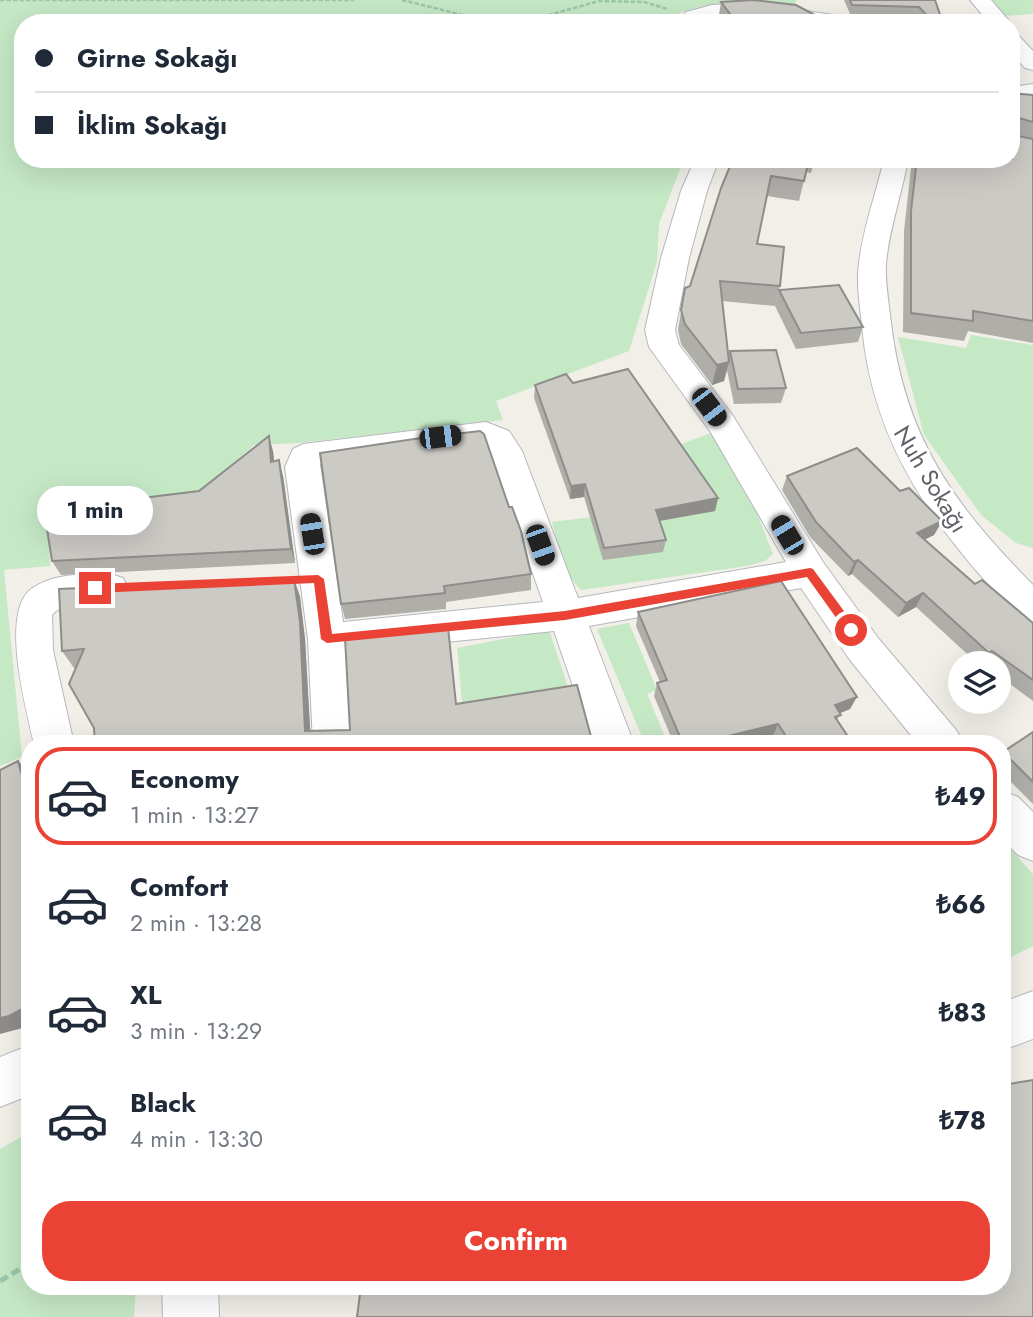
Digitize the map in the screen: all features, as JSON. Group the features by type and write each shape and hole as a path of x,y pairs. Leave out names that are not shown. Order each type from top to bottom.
{"street":[{"path":"980,0 993,14"},
{"path":"703,14 711,9 733,6 806,9"},
{"path":"1020,50 1033,63"},
{"path":"703,168 675,258 660,330 664,347 722,424 810,572 864,649 936,735"},
{"name":"Nuh Sokağı","path":"895,168 872,261 876,332 893,416 917,467 965,537 1033,609"},
{"path":"332,735 327,639 302,467 305,457 314,452 486,433 498,439 506,452 611,735"},
{"path":"327,639 565,615 810,572"},
{"path":"280,580 318,579"},
{"path":"52,735 33,647 32,616 36,606 48,596 71,589 150,586"},
{"path":"1011,819 1033,841"},
{"path":"1011,1023 1033,1015"},
{"path":"0,1082 21,1074"},
{"path":"190,1295 191,1317"}],"path":[{"path":"0,0 354,0"},
{"path":"402,0 459,14"},
{"path":"552,14 598,1 644,2 680,14"},
{"path":"0,1281 21,1268"}],"green space":[{"path":"0,0 796,0 796,4 783,7 722,4 678,14 14,14 14,168 681,168 659,224 657,262 629,351 496,401 503,420 298,443 254,445 203,490 47,512 50,566 4,570 21,757 0,766"},
{"path":"992,0 1033,0 1033,14 1002,14"},
{"path":"971,335 1033,345 1033,548 1016,543 981,515 924,435 898,337 966,348"},
{"path":"711,433 745,483 773,554 765,561 747,566 581,590 565,567 552,522 648,510 669,449"},
{"path":"629,623 657,690 647,694 664,735 641,735 597,629"},
{"path":"549,630 584,735 465,735 457,648"},
{"path":"1011,850 1033,874 1033,946 1011,957"},
{"path":"21,1137 21,1295 135,1295 134,1317 0,1317 0,1149"}],"building":[{"path":"753,0 796,5 813,14 730,14 721,2"},
{"path":"850,0 935,0 940,14 926,14 919,7 852,5"},
{"path":"1020,94 1033,95 1033,122 1020,118"},
{"path":"1020,136 1033,139 1033,321 973,311 973,321 911,313 911,211 916,168 1020,168"},
{"path":"729,168 807,168 804,181 771,176 757,244 784,247 780,286 720,281 729,362 717,365 685,324 681,310 685,288 690,286"},
{"path":"839,285 863,327 801,333 779,290"},
{"path":"776,350 786,388 738,389 730,351"},
{"path":"628,369 718,498 656,510 666,540 604,548 585,484 571,486 535,385 566,374 573,383"},
{"path":"480,431 484,434 509,507 512,507 521,531 531,574 444,586 445,593 341,604 320,453"},
{"path":"269,436 271,462 279,460 291,549 52,561 44,510 199,491"},
{"path":"857,448 900,491 909,488 942,521 917,533 975,584 982,580 1033,623 1033,680 1011,664 1011,651 987,651 923,593 906,603 858,560 854,562 816,522 787,476"},
{"path":"294,579 300,622 305,731 350,730 345,638 448,627 456,704 577,685 591,735 94,735 94,728 69,684 84,649 62,651 59,589"},
{"path":"781,581 857,697 835,705 841,715 835,717 847,735 785,735 778,724 732,735 679,735 657,683 667,680 638,612"},
{"path":"1033,732 1033,782 1011,760 1011,747"},
{"path":"18,761 21,772 21,1010 0,1018 0,770"},
{"path":"1033,1080 1033,1317 357,1317 360,1295 1011,1295 1011,1084"}],"route":[{"path":"95,588 318,579 327,639 565,615 810,572 851,630"}]}
